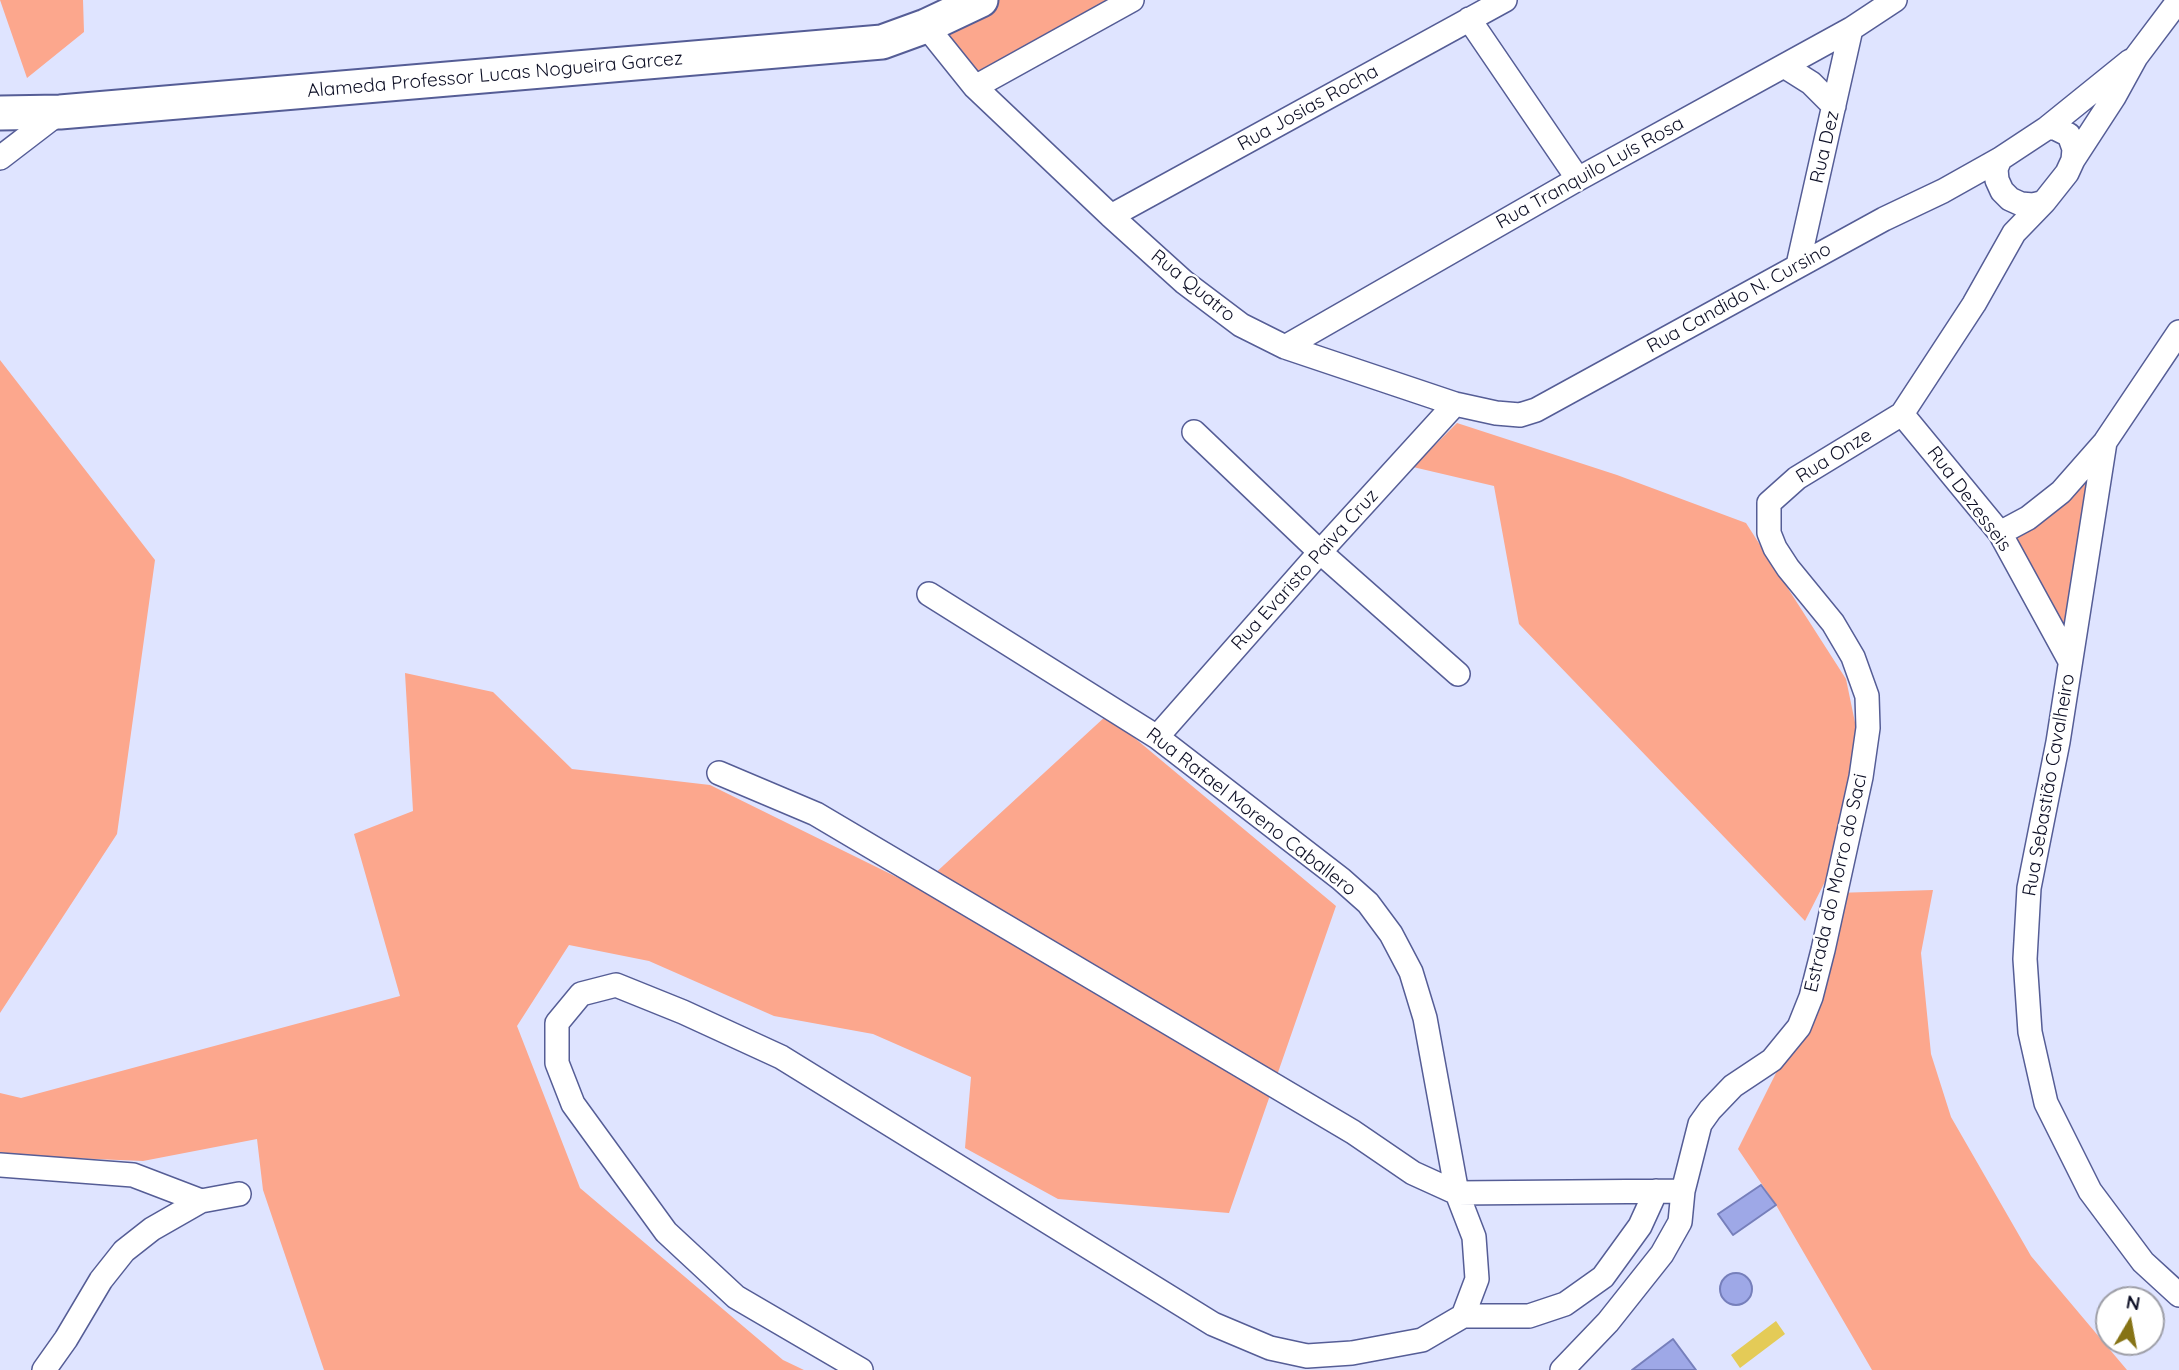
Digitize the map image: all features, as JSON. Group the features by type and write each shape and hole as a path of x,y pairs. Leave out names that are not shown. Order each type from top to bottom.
{"main road":[{"name":"Alameda Professor Lucas Nogueira Garcez","path":"0,114 60,113 882,42 926,26 981,0"}],"street":[{"path":"975,88 1132,0"},
{"name":"Rua Josias Rocha","path":"1111,216 1504,0"},
{"name":"Rua Tranquilo Luís Rosa","path":"1285,347 1578,179 1851,29 1895,0"},
{"path":"1902,414 1974,304 2014,233 2067,173 2115,97 2136,57 2179,0"},
{"path":"1469,19 1578,179"},
{"name":"Rua Quatro","path":"926,26 975,88 1185,282 1241,325 1285,347 1455,404 1520,415 1536,410"},
{"name":"Rua Dez","path":"1798,265 1851,29"},
{"path":"2014,233 2005,192 1996,169 2000,159 2047,128 2136,57"},
{"path":"1784,66 1811,83 1834,106"},
{"path":"0,158 60,113"},
{"path":"2047,128 2055,128 2070,135 2074,149 2073,160"},
{"name":"Rua Candido N. Cursino","path":"1536,410 1798,265 2000,159"},
{"name":"Rua Candido N. Cursino","path":"1943,191 2005,192"},
{"path":"2005,192 2021,204 2044,202"},
{"path":"2000,533 2028,518 2061,492 2105,442 2179,332"},
{"name":"Rua Evaristo Paiva Cruz","path":"1157,737 1455,404"},
{"name":"Rua Onze","path":"1769,503 1797,478 1902,414"},
{"name":"Rua Dezesseis","path":"1902,414 2000,533 2070,661"},
{"path":"1194,432 1320,552 1458,674"},
{"name":"Rua Sebastião Cavalheiro","path":"2105,442 2059,742 2029,888 2025,959 2030,1032 2046,1102 2090,1191 2143,1262 2179,1295"},
{"name":"Estrada do Morro do Saci","path":"1562,1370 1608,1322 1662,1254 1680,1222 1683,1191 1700,1124 1733,1086 1772,1060 1799,1027 1823,950 1861,777 1868,728 1867,696 1853,657 1833,623 1775,548 1769,533 1769,503"},
{"name":"Rua Rafael Moreno Caballero","path":"929,594 1157,737 1341,879 1368,903 1391,934 1411,972 1425,1018 1457,1193 1474,1237 1477,1279 1463,1316"},
{"path":"719,773 816,814 1353,1132 1413,1172 1457,1193 1683,1191"},
{"path":"861,1370 736,1297 666,1232 573,1104 557,1063 557,1023 581,994 615,985 683,1012 780,1057 1213,1324 1270,1348 1307,1356 1363,1351 1422,1340 1463,1316 1529,1316 1565,1304 1602,1277 1640,1226 1656,1191"},
{"path":"0,1165 133,1175 201,1201"},
{"path":"44,1370 101,1280 124,1251 152,1230 201,1201 239,1194"}],"shaded area":[{"path":"0,0 83,0 84,32 27,78"},
{"path":"991,0 1121,0 975,80 932,28"},
{"path":"0,360 155,560 117,834 0,1013"},
{"path":"1457,423 1617,475 1746,523 1846,679 1858,737 1833,866 1805,921 1519,624 1494,486 1413,467"},
{"path":"2105,442 2070,661 2000,533"},
{"path":"405,673 493,692 572,769 710,785 919,888 1107,715 1336,906 1229,1213 1058,1199 965,1148 971,1077 873,1034 774,1016 649,961 569,945 517,1026 580,1188 783,1360 804,1370 324,1370 263,1190 257,1139 143,1161 0,1155 0,1093 21,1098 400,996 354,834 413,811"},
{"path":"1933,890 1921,953 1931,1054 1951,1117 2031,1256 2095,1332 2095,1356 2115,1356 2127,1370 1872,1370 1776,1205 1738,1149 1799,1027 1835,893"},
{"path":"1776,1321 1785,1334 1740,1368 1731,1355"}],"building":[{"path":"1761,1185 1776,1205 1733,1235 1718,1214"},
{"path":"1736,1273 1747,1278 1752,1289 1747,1300 1736,1305 1725,1300 1720,1289 1725,1278"},
{"path":"1673,1339 1696,1370 1632,1370"}]}
